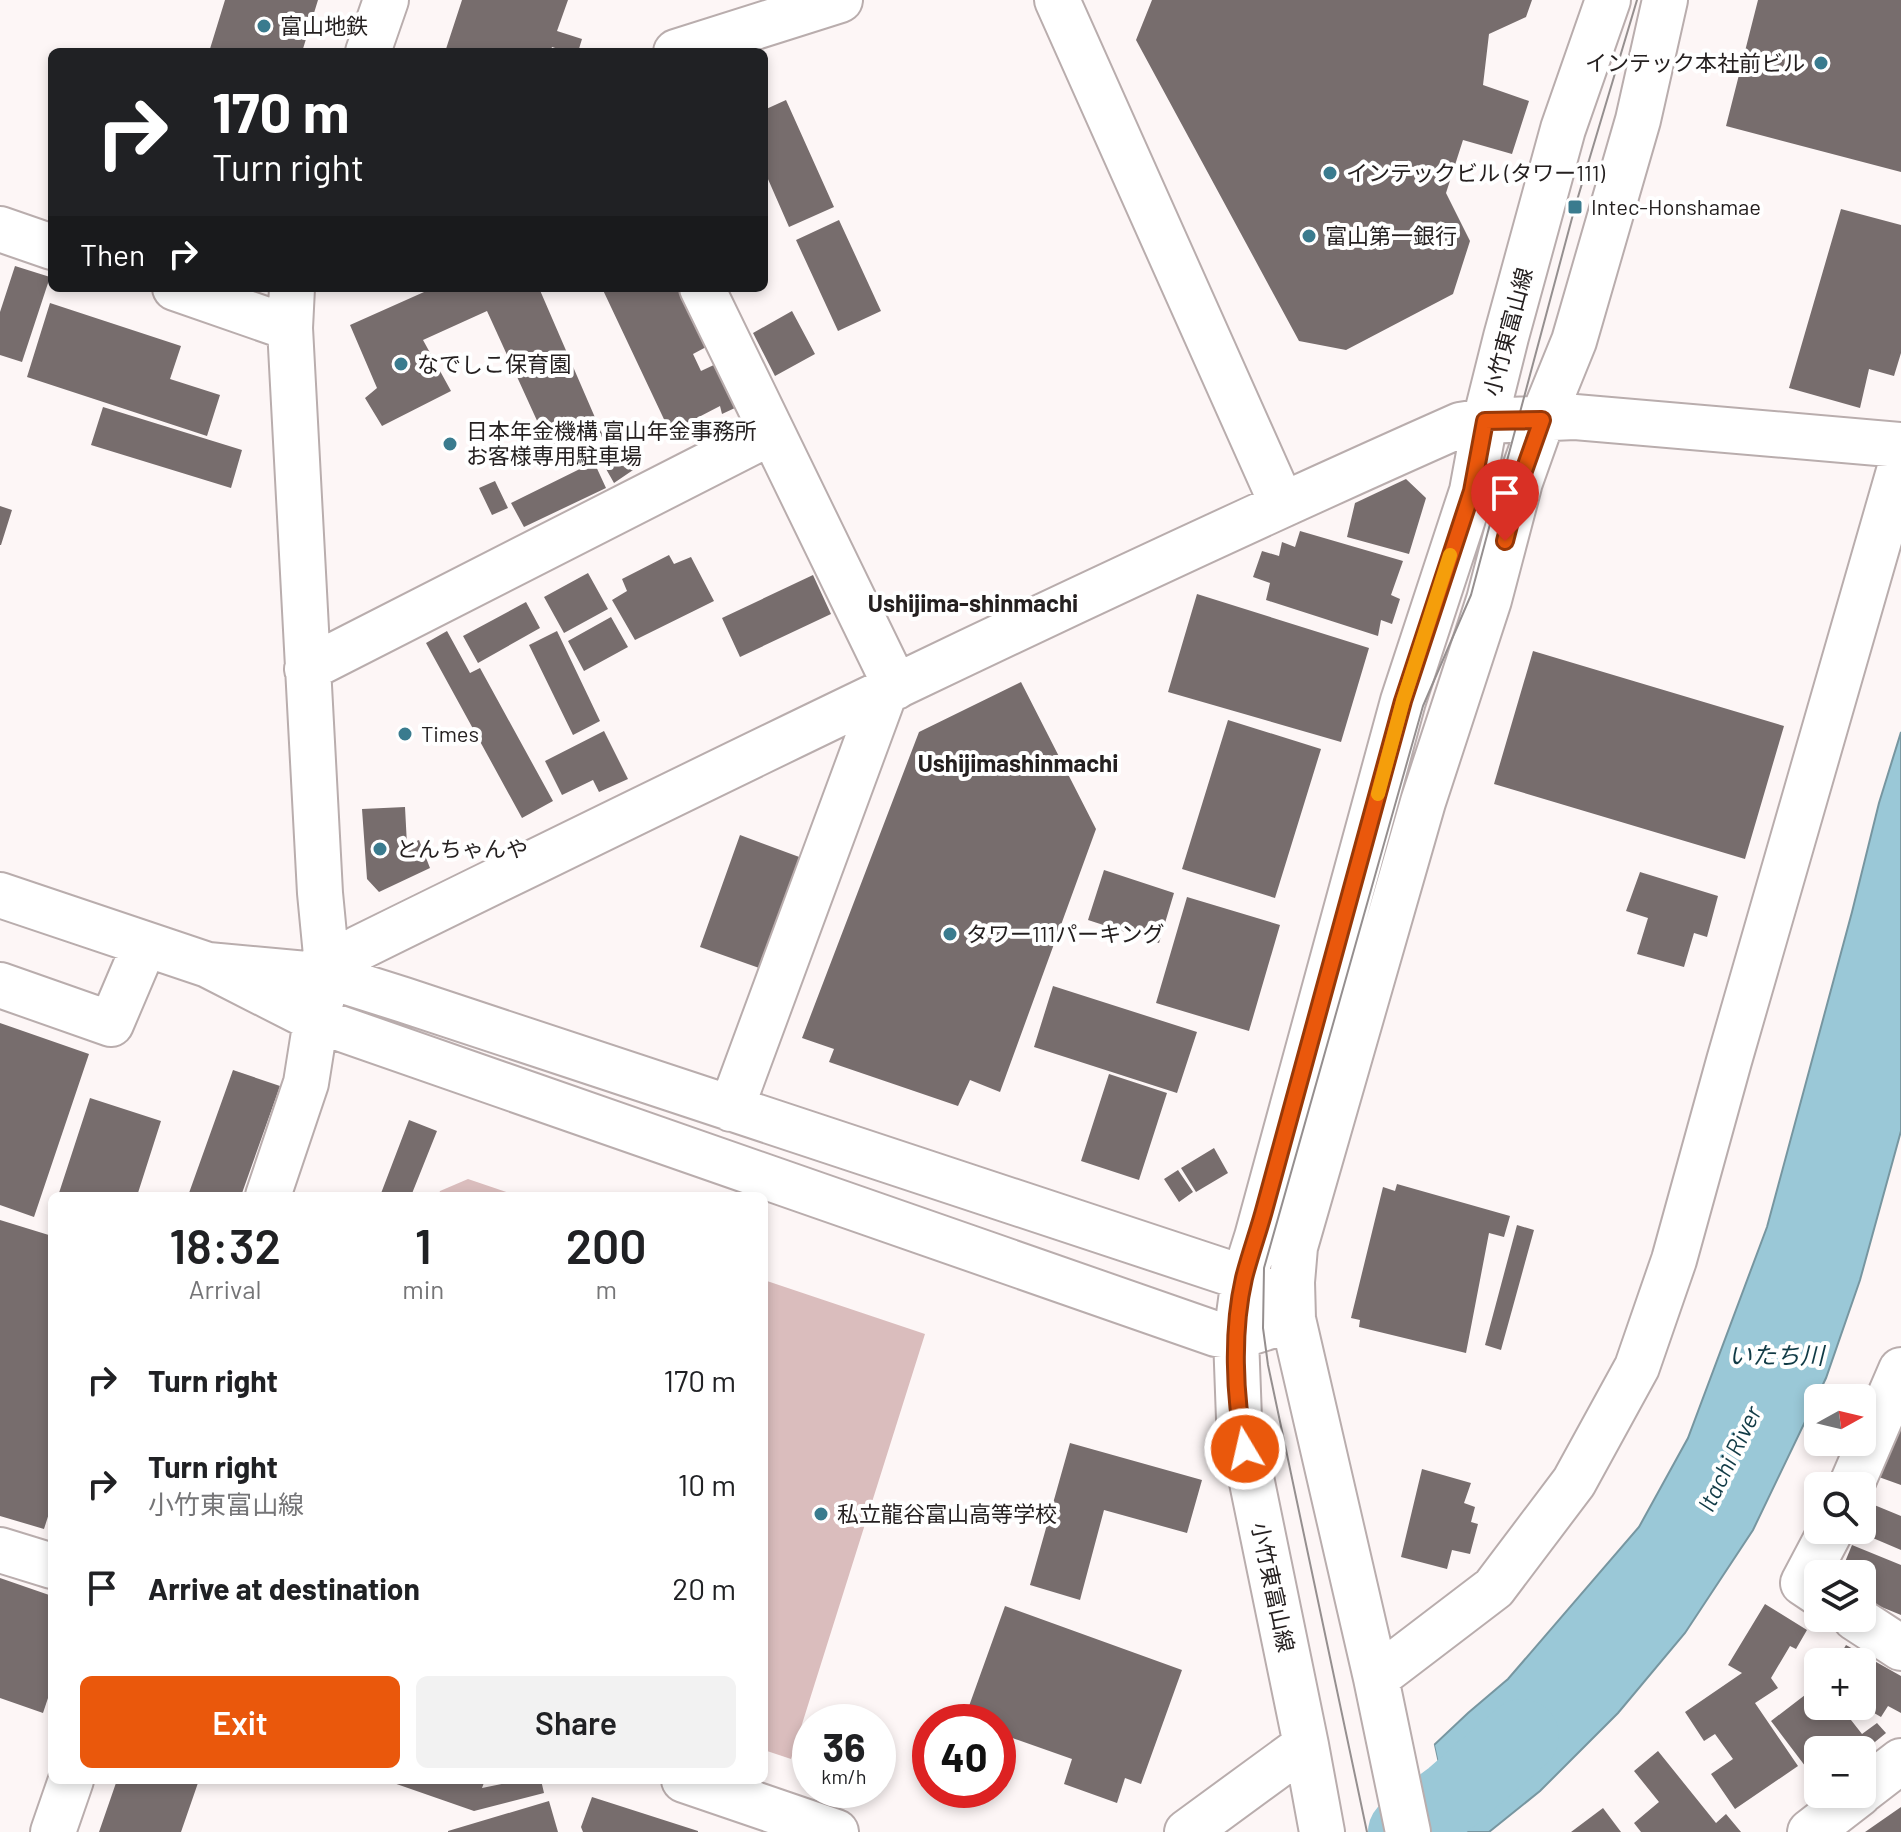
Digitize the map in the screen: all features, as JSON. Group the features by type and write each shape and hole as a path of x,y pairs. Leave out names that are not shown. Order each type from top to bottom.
{"street":[{"path":"369,48 386,0"},
{"path":"688,48 840,0"},
{"path":"1057,0 1282,504"},
{"name":"小竹東富山線","path":"1322,1832 1239,1419 1236,1337 1244,1278 1403,701 1472,491 1506,337 1563,129 1608,0"},
{"path":"1408,1832 1388,1731 1293,1319 1295,1247 1423,802 1489,600 1520,482 1574,341 1638,120 1665,0"},
{"path":"0,229 48,246"},
{"path":"198,292 291,308 307,669 328,976 316,1020 306,1083 269,1192"},
{"path":"704,292 891,689 731,1109"},
{"path":"328,976 359,948 891,689 1282,504 1460,425 1575,417 1901,445"},
{"path":"307,669 772,432"},
{"path":"1376,1678 1494,1588 1574,1482 1637,1367 1674,1260 1901,464"},
{"path":"0,895 208,965 316,1020 1216,1334 1236,1337 1293,1319"},
{"path":"0,985 111,1024 145,944"},
{"path":"208,965 328,976 1244,1278 1263,1290 1293,1319"},
{"path":"1857,1472 1901,1370"},
{"path":"0,1550 48,1565"},
{"path":"1876,1632 1901,1648"},
{"path":"1876,1781 1901,1761"},
{"path":"1187,1832 1309,1766"},
{"path":"53,1832 70,1784"},
{"path":"696,1784 836,1832"},
{"path":"1810,1832 1841,1808"}],"shaded area":[{"path":"468,1179 506,1192 440,1192"},
{"path":"768,1281 925,1334 808,1704 792,1704 791,1759 768,1751"}],"water":[{"name":"いたち川","path":"1901,732 1901,1131 1860,1280 1826,1378 1823,1384 1804,1384 1804,1424 1753,1530 1685,1633 1618,1713 1540,1791 1489,1832 1453,1832 1434,1745 1508,1679 1639,1527 1688,1438 1767,1227 1879,803"}],"pier":[{"path":"1433,1741 1453,1832 1449,1832 1430,1746"}],"building":[{"name":"富山地鉄","path":"225,0 318,0 303,48 210,48"},
{"path":"462,0 568,0 557,31 582,39 579,48 446,48"},
{"name":"インテックビル (タワー111)","path":"1152,0 1532,0 1526,17 1489,34 1483,85 1529,101 1512,154 1463,140 1446,193 1470,241 1453,294 1346,350 1299,341 1136,40"},
{"name":"インテック本社前ビル","path":"1758,0 1901,0 1901,172 1726,126"},
{"path":"786,100 834,207 789,227 768,179 768,108"},
{"path":"1841,209 1901,225 1901,353 1894,376 1869,369 1860,408 1789,388"},
{"path":"839,220 881,311 838,331 796,240"},
{"path":"15,266 48,276 22,362 0,355 0,312"},
{"name":"なでしこ保育園","path":"424,292 541,292 603,436 554,458 487,311 423,340 451,391 382,426 365,398 377,388 350,325"},
{"path":"604,292 681,292 708,346 693,354 701,371 718,363 737,407 722,414 720,406 670,432"},
{"path":"50,303 181,346 170,379 220,395 207,436 27,377"},
{"path":"792,311 815,354 775,376 753,333"},
{"path":"103,407 242,450 231,488 91,445"},
{"path":"619,437 636,468 614,483 597,453"},
{"path":"594,462 606,488 524,527 511,503"},
{"path":"1406,479 1426,498 1409,554 1347,537 1355,503"},
{"path":"495,481 508,508 492,515 479,488"},
{"path":"0,506 12,510 1,545 0,545"},
{"path":"1300,531 1403,561 1391,595 1400,599 1392,624 1381,620 1378,636 1266,600 1270,583 1253,577 1262,551 1279,556 1282,542 1295,547"},
{"path":"669,555 674,564 691,557 714,601 635,640 612,600 627,591 622,579"},
{"path":"588,573 608,609 564,633 544,597"},
{"path":"813,575 831,614 740,657 722,618"},
{"path":"1197,594 1369,648 1341,742 1168,692"},
{"path":"526,602 540,628 478,663 463,636"},
{"path":"611,617 628,647 584,671 568,641"},
{"path":"447,631 470,673 480,668 553,801 522,818 426,643"},
{"path":"557,631 600,721 573,735 529,645"},
{"path":"1533,651 1784,726 1745,859 1494,784"},
{"name":"タワー111パーキング","path":"1021,682 1096,829 1000,1092 970,1080 958,1106 829,1062 834,1049 802,1038 919,732"},
{"path":"1228,720 1321,749 1275,898 1182,869"},
{"path":"604,731 628,779 599,792 593,780 562,795 545,761"},
{"path":"405,807 407,845 419,840 430,868 379,892 367,879 362,809"},
{"path":"740,835 802,858 762,969 700,947"},
{"path":"1104,870 1174,893 1159,943 1088,920"},
{"path":"1640,872 1718,896 1707,937 1694,933 1684,967 1637,954 1648,918 1626,911"},
{"path":"1187,897 1280,925 1249,1031 1156,1003"},
{"path":"1053,986 1197,1032 1177,1093 1034,1047"},
{"path":"0,1023 89,1054 34,1217 0,1205"},
{"path":"233,1070 280,1086 242,1192 189,1192"},
{"path":"1109,1074 1167,1093 1139,1180 1081,1161"},
{"path":"90,1098 161,1121 138,1192 59,1192"},
{"path":"409,1120 437,1131 413,1192 382,1192"},
{"path":"1214,1148 1228,1173 1196,1192 1181,1168"},
{"path":"1178,1170 1193,1192 1179,1202 1164,1179"},
{"path":"1397,1184 1510,1216 1504,1237 1489,1233 1466,1353 1359,1327 1360,1320 1351,1318 1383,1187 1395,1191"},
{"path":"0,1220 48,1235 48,1516 44,1529 0,1516"},
{"path":"1517,1225 1534,1230 1501,1350 1485,1345"},
{"path":"1901,1419 1901,1485 1876,1476"},
{"path":"1070,1443 1202,1480 1187,1533 1104,1510 1080,1600 1030,1585"},
{"path":"1422,1469 1471,1483 1464,1503 1475,1507 1471,1522 1478,1524 1470,1554 1452,1550 1447,1569 1401,1557"},
{"path":"1876,1506 1901,1516 1901,1550 1876,1539"},
{"path":"1852,1545 1901,1565 1901,1615 1876,1605 1876,1560 1846,1560"},
{"path":"0,1578 48,1595 48,1698 43,1713 0,1698"},
{"path":"1765,1604 1806,1632 1796,1649 1790,1646 1771,1678 1778,1688 1755,1703 1798,1766 1735,1809 1711,1774 1733,1759 1715,1734 1704,1741 1685,1712 1742,1673 1728,1665"},
{"path":"1005,1606 1182,1670 1141,1784 1125,1778 1117,1803 1064,1784 1072,1759 1016,1739 1016,1704 970,1704"},
{"path":"1876,1662 1901,1676 1901,1713 1888,1706 1881,1717 1876,1714"},
{"path":"1804,1696 1804,1720 1851,1720 1862,1734 1877,1723 1886,1733 1876,1741 1876,1736 1804,1736 1804,1765 1771,1721"},
{"path":"1658,1751 1716,1823 1726,1814 1741,1832 1641,1832 1634,1823 1659,1802 1634,1771"},
{"path":"116,1784 198,1784 181,1832 99,1832"},
{"path":"396,1784 484,1784 482,1788 501,1784 542,1784 544,1793 474,1811"},
{"path":"592,1797 698,1832 583,1832 581,1827"},
{"path":"549,1801 558,1832 448,1832 448,1831"},
{"path":"1901,1807 1901,1832 1865,1832"},
{"path":"1603,1808 1621,1832 1571,1832"}],"waterway":[{"name":"Itachi River","path":"1405,1832 1453,1796 1522,1736"}],"tram line":[{"path":"1367,1832 1268,1365 1263,1328 1264,1268 1423,706 1471,595 1575,207 1637,0"}],"slow traffic":[{"path":"1378,794 1403,701 1450,555"}],"place":[{"name":"富山地鉄","path":"264,26"},
{"name":"インテック本社前ビル","path":"1821,63"},
{"name":"インテックビル (タワー111)","path":"1330,173"},
{"name":"Intec-Honshamae","path":"1575,207"},
{"name":"富山第一銀行","path":"1309,236"},
{"name":"なでしこ保育園","path":"401,364"},
{"name":"日本年金機構 富山年金事務所 お客様専用駐車場","path":"450,444"},
{"name":"Times","path":"405,734"},
{"name":"とんちゃんや","path":"380,849"},
{"name":"タワー111パーキング","path":"950,934"},
{"name":"私立龍谷富山高等学校","path":"821,1514"}],"district":[{"name":"Ushijima-shinmachi","path":"973,604"},
{"name":"Ushijimashinmachi","path":"1018,764"}],"route":[{"path":"1245,1449 1239,1419 1236,1337 1244,1278 1403,701 1472,491 1485,421 1542,420 1520,482 1505,541"}]}
